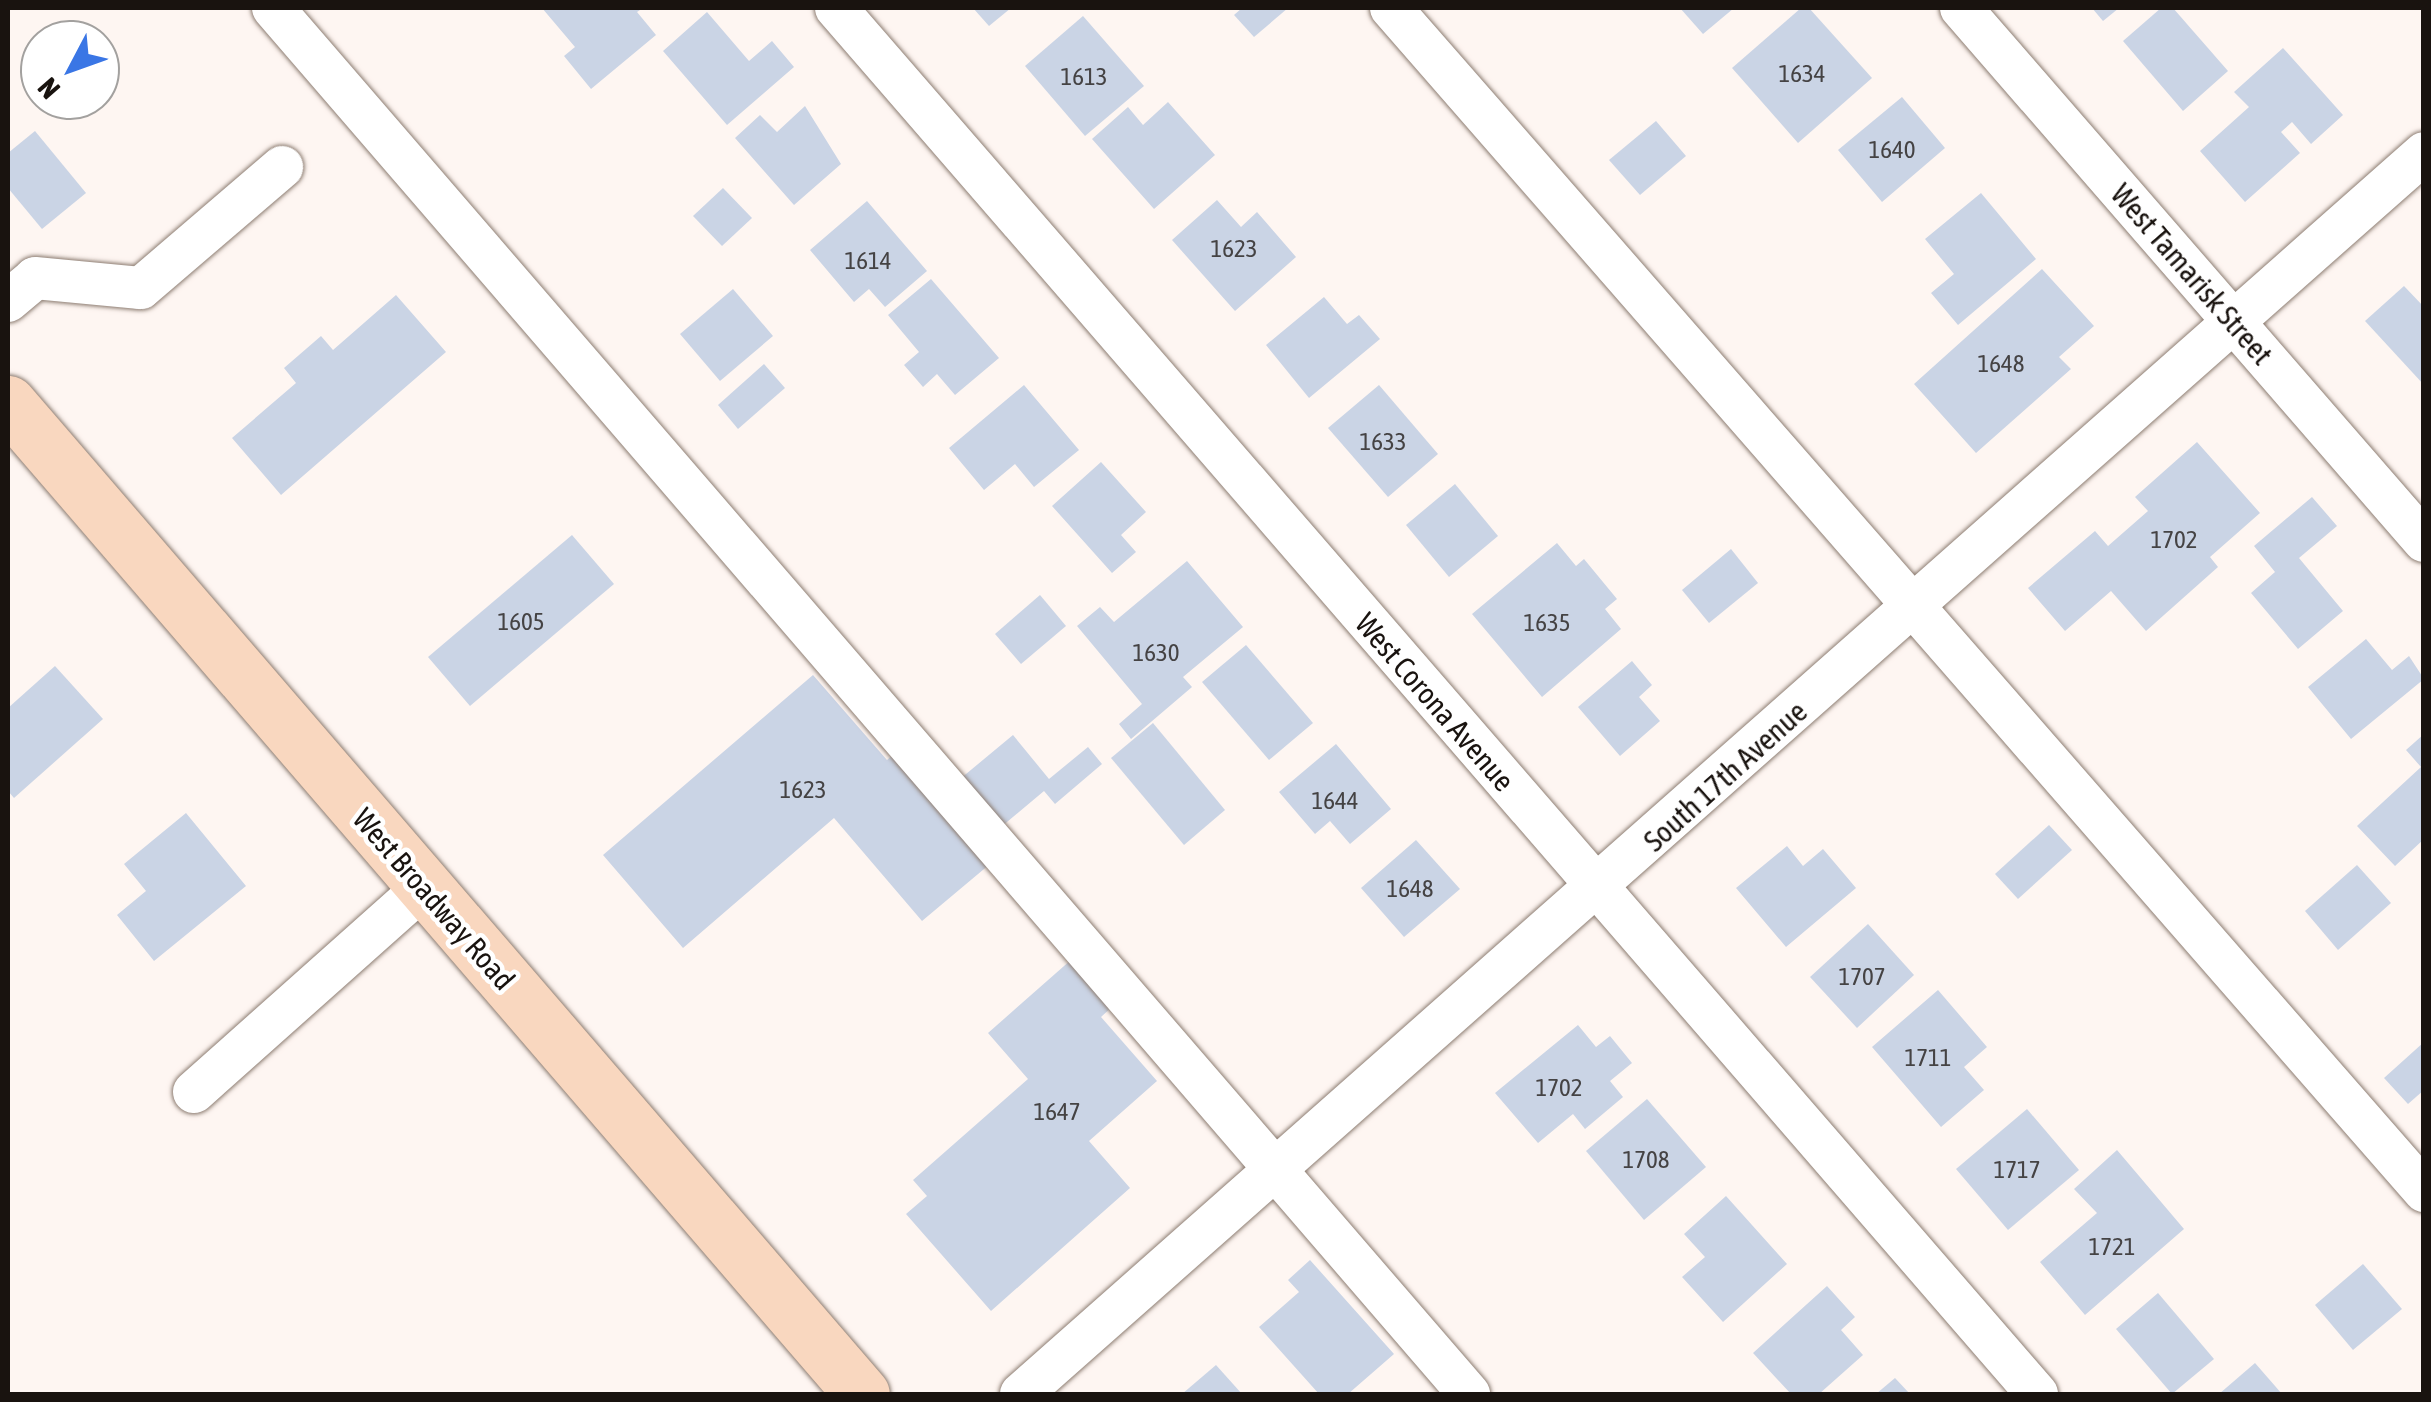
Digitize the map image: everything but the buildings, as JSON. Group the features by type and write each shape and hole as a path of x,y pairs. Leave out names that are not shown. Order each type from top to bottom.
{"main road":[{"name":"West Broadway Road","path":"8,403 862,1394"}],"street":[{"path":"273,8 1469,1394"},
{"name":"West Corona Avenue","path":"836,8 2037,1394"},
{"path":"1390,8 2424,1191"},
{"name":"West Tamarisk Street","path":"1961,8 2424,541"},
{"name":"South 17th Avenue","path":"1022,1394 2424,153"},
{"path":"8,301 35,278 140,288 282,166"},
{"path":"194,1092 424,887"}]}
